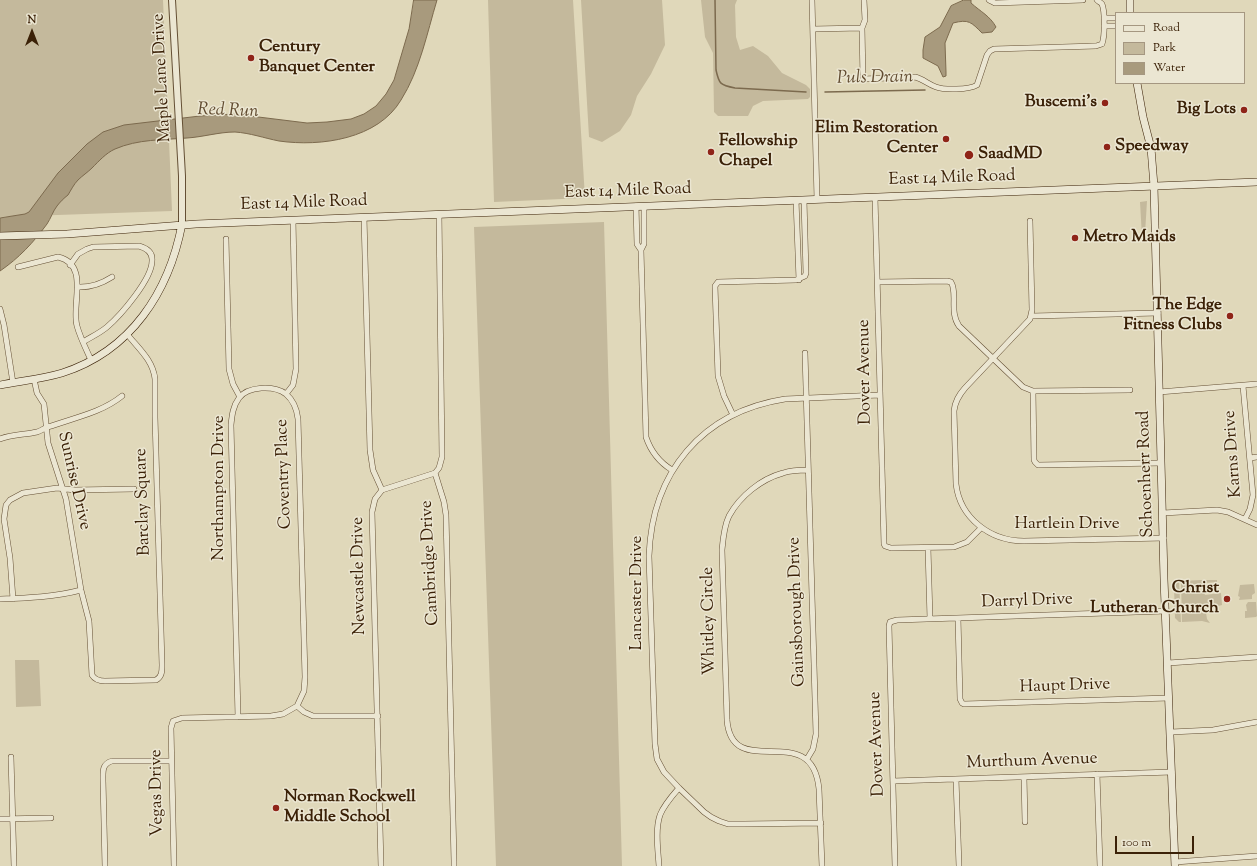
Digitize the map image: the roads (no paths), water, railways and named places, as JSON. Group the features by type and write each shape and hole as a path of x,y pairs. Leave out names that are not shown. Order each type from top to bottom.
{"main road":[{"path":"1130,0 1130,12"},
{"name":"Schoenherr Road","path":"1137,84 1143,117 1151,148 1154,186 1161,463 1175,864"},
{"name":"East 14 Mile Road","path":"0,236 46,235 182,224 1257,182"},
{"path":"0,385 63,372 91,360 110,349 127,334 148,311 162,287 172,264 182,224"}],"street":[{"name":"Maple Lane Drive","path":"172,0 181,154 182,224"},
{"path":"812,0 817,199"},
{"path":"864,0 865,20 862,28 864,79 915,77 920,78 938,88 969,88 977,85 988,55 990,51 994,49 1096,46 1102,44 1104,22 1102,6 1097,0"},
{"path":"989,0 995,3 1001,3 1083,0"},
{"path":"1104,22 1115,18"},
{"path":"1104,22 1115,26"},
{"path":"813,29 862,28"},
{"name":"Dover Avenue","path":"876,197 884,541 886,546 891,548 928,548"},
{"path":"796,200 799,280"},
{"path":"732,415 718,376 715,286 721,282 799,280 805,276 804,200"},
{"path":"636,206 637,244 641,250"},
{"path":"644,206 644,244 641,250 646,437 657,458 672,470"},
{"path":"364,217 370,450 373,470 382,490 434,473 439,468 442,457 439,214"},
{"name":"Coventry Place","path":"294,220 296,369 295,381 286,394 296,408 298,426 305,677 303,695 297,706"},
{"path":"930,619 928,548 959,546 974,536 981,528 972,520 962,505 957,490 954,404 959,396 1032,316 1030,220"},
{"name":"Northampton Drive","path":"226,239 229,369 232,384 240,397 232,412 231,425 238,717"},
{"path":"70,265 83,250 93,247 139,246 146,248 152,257 149,272 136,296 128,307 98,334 83,342"},
{"path":"18,267 58,258 63,258 70,265 76,274 76,325 91,360"},
{"path":"77,288 95,286 112,277"},
{"path":"878,282 951,282 953,287 954,316 956,323 1022,387 1033,391 1130,390"},
{"path":"0,309 13,383"},
{"path":"1032,316 1158,313"},
{"name":"Barclay Square","path":"127,334 146,356 155,373 162,665 162,671 159,678"},
{"name":"Gainsborough Drive","path":"805,353 816,734 813,749 807,759"},
{"name":"Sunrise Drive","path":"34,379 36,393 44,404 48,443 64,489 81,590 89,621 92,672 94,678 105,681 156,680 159,678"},
{"path":"1159,392 1257,384"},
{"name":"Karns Drive","path":"1243,386 1250,458 1252,502 1245,519"},
{"path":"240,397 248,392 260,389 275,389 286,394"},
{"path":"1033,391 1034,460 1036,464 1041,466 1161,463"},
{"path":"0,439 38,432 95,412 115,402 122,396"},
{"name":"Lancaster Drive","path":"821,823 728,824 719,822 704,812 678,788 661,767 657,759 654,744 649,556 650,538 654,514 662,489 672,470 698,440 720,422 746,409 770,401 806,397 880,396"},
{"path":"1250,458 1257,457"},
{"name":"Whitley Circle","path":"807,759 787,751 747,750 738,745 730,736 727,720 722,550 729,516 750,491 767,479 782,473 808,470"},
{"name":"Cambridge Drive","path":"434,473 444,502 446,515 454,866"},
{"path":"13,599 9,552 4,519 6,505 10,500 22,493 57,488 134,489"},
{"name":"Newcastle Drive","path":"381,866 372,512 375,499 382,490"},
{"path":"1163,513 1217,510 1228,512 1257,525"},
{"name":"Hartlein Drive","path":"981,528 989,534 997,537 1016,541 1164,538"},
{"path":"0,599 61,595 81,590"},
{"name":"Darryl Drive","path":"890,622 894,620 1166,611"},
{"name":"Haupt Drive","path":"958,618 960,699 962,703 967,705 1169,698"},
{"name":"Dover Avenue","path":"890,622 892,781 895,866"},
{"path":"1168,663 1257,657"},
{"path":"238,717 259,717 283,714 297,706 304,712 313,716 378,716"},
{"name":"Vegas Drive","path":"174,866 171,728 174,721 182,718 238,717"},
{"path":"1171,732 1213,730 1257,722"},
{"path":"12,757 14,866"},
{"path":"807,759 813,765 818,780 822,866"},
{"path":"105,866 104,766 112,761 171,761"},
{"name":"Murthum Avenue","path":"892,781 1172,772"},
{"path":"1097,774 1100,866"},
{"path":"1024,777 1025,822"},
{"path":"956,778 959,866"},
{"path":"659,866 658,834 660,815 678,788"},
{"path":"0,819 51,818"},
{"path":"1175,864 1257,856"}],"water":[{"name":"Red Run","path":"414,0 437,0 418,64 408,88 391,113 378,124 363,132 347,137 313,143 279,141 246,133 229,132 133,143 115,149 78,180 68,195 54,210 47,224 36,238 20,255 0,271 0,218 29,212 58,173 87,144 103,132 124,125 200,116 234,114 307,123 351,119 364,114 376,106 386,94 394,80 409,29"},
{"path":"964,0 971,0 971,3 988,17 996,27 992,32 982,33 969,22 963,21 953,23 945,43 946,76 943,77 938,66 923,58 925,37 940,27 951,6"}],"waterway":[{"name":"Puls Drain","path":"715,0 716,70 719,81 723,85 735,88 806,92"},
{"name":"Puls Drain","path":"825,92 925,90"}],"place":[{"name":"Century Banquet Center","path":"251,58"},
{"name":"Buscemi's","path":"1105,103"},
{"name":"Big Lots","path":"1244,110"},
{"name":"Elim Restoration Center","path":"946,139"},
{"name":"Speedway","path":"1107,147"},
{"name":"Fellowship Chapel","path":"711,152"},
{"name":"SaadMD","path":"969,155"},
{"name":"Metro Maids","path":"1075,238"},
{"name":"The Edge Fitness Clubs","path":"1230,316"},
{"name":"Christ Lutheran Church","path":"1227,599"},
{"name":"Norman Rockwell Middle School","path":"276,808"}]}
